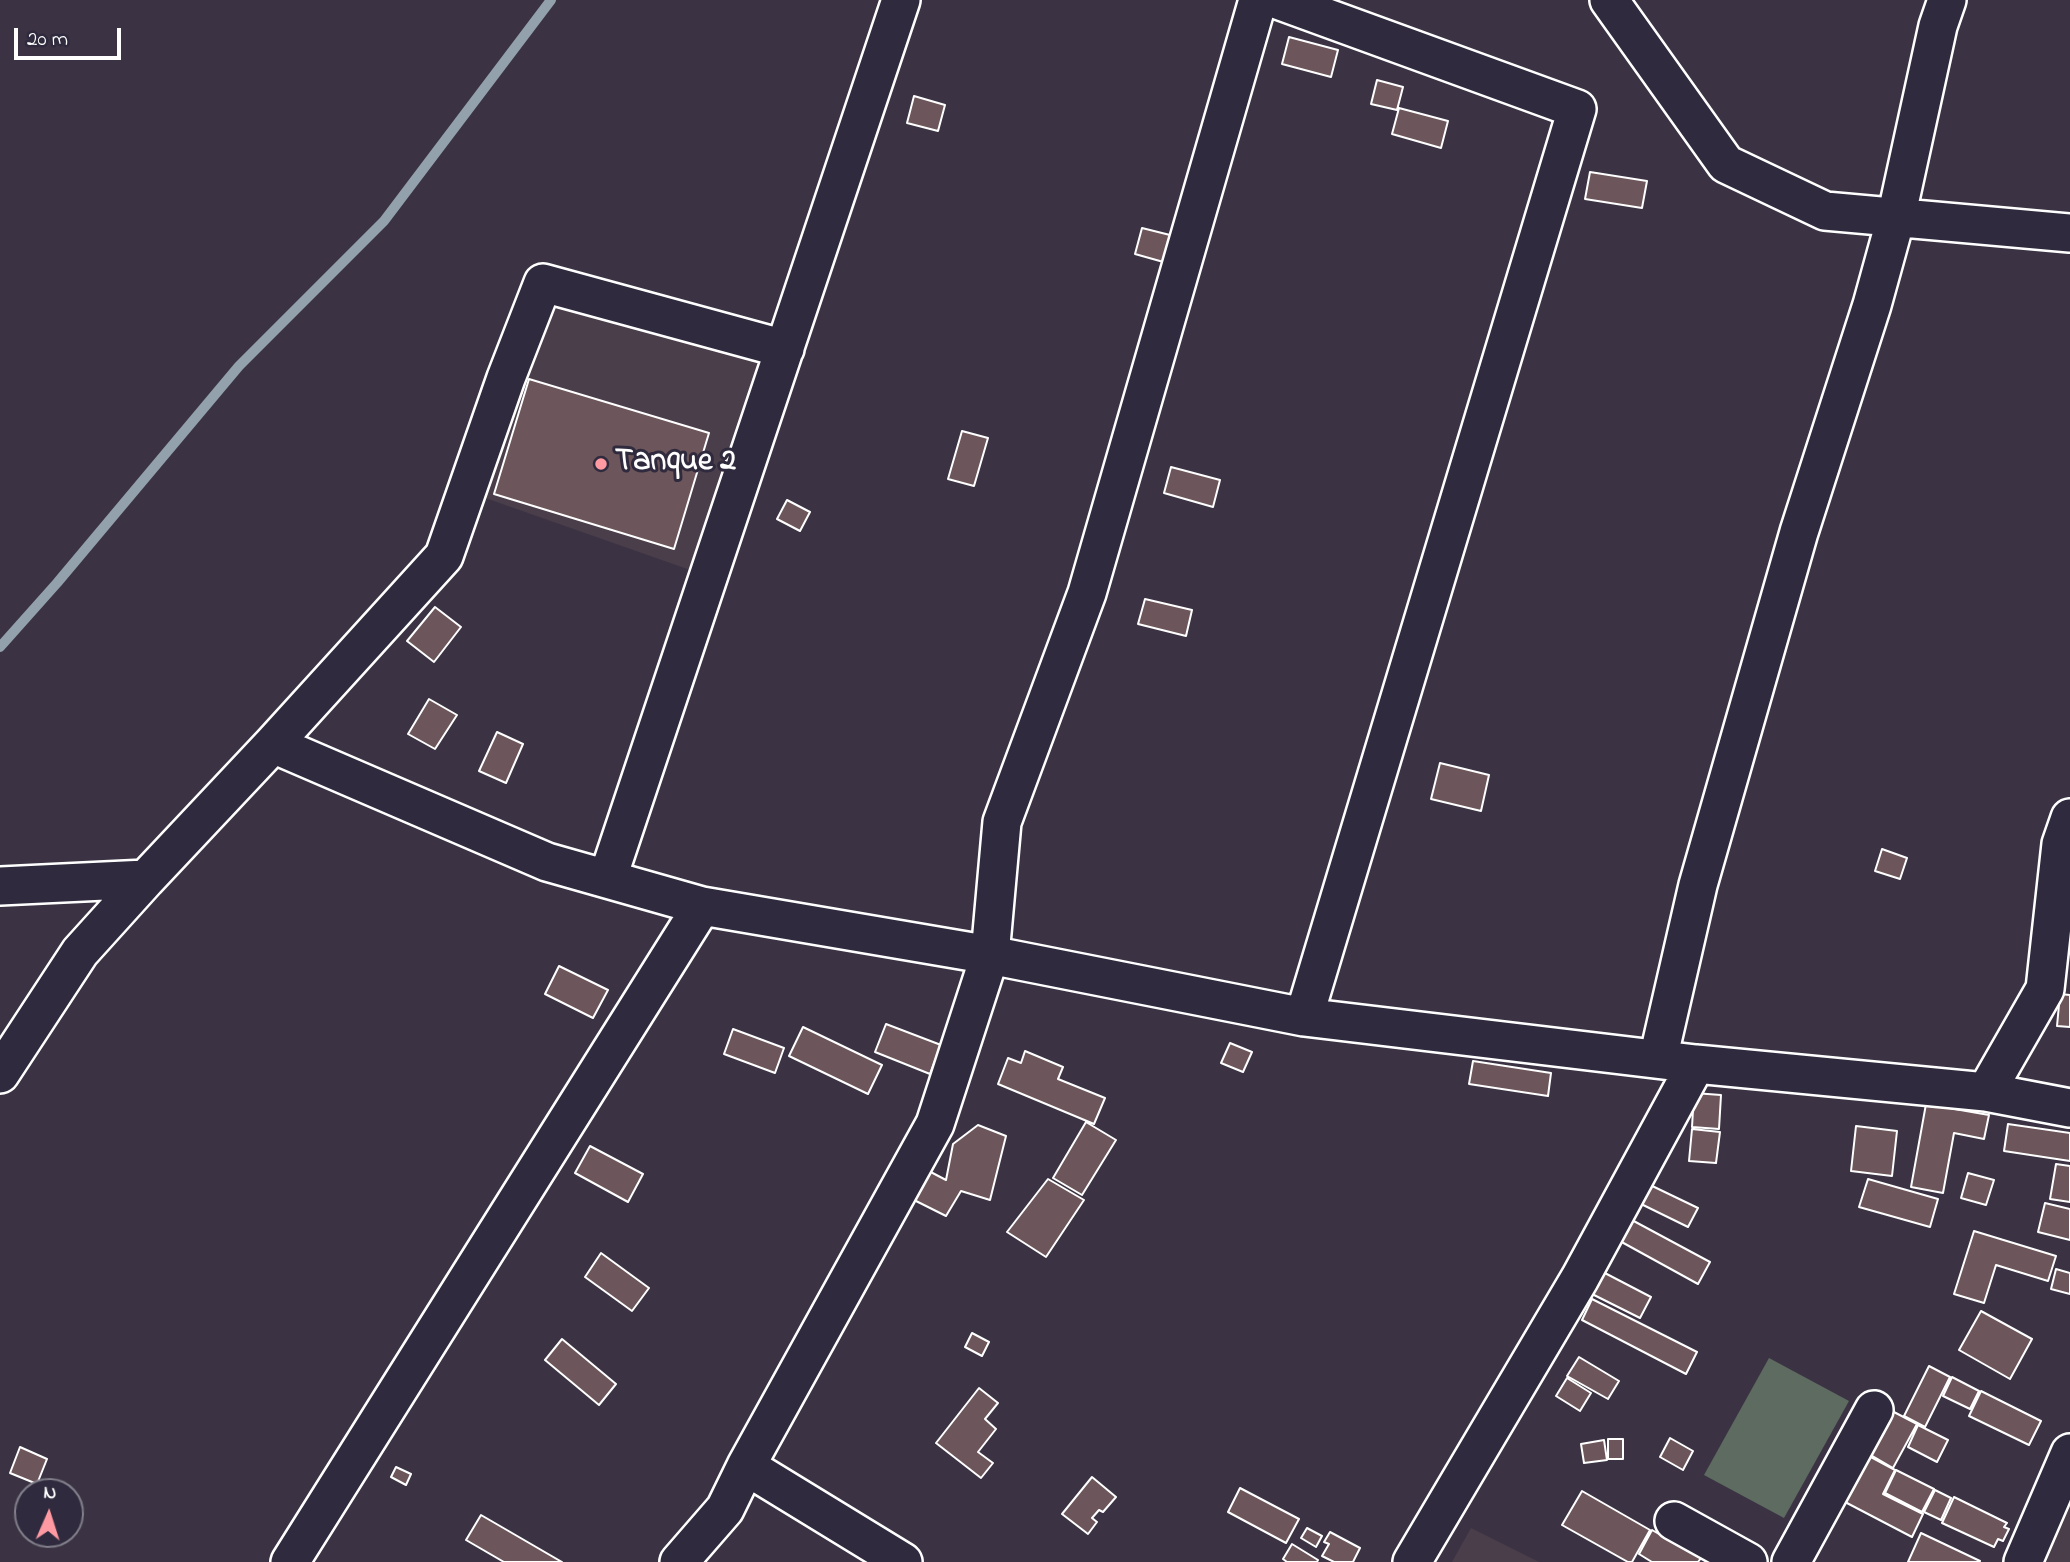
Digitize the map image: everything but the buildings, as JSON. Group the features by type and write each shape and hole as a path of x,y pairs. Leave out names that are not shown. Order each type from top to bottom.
{"street":[{"path":"608,877 901,0"},
{"path":"679,1562 724,1508 935,1124 990,955 1002,822 1087,593 1258,0"},
{"path":"1278,0 1577,109 1304,1017"},
{"path":"1609,0 1726,164 1825,211 2070,233"},
{"path":"1658,1059 1706,859 1796,545 1872,305 1896,218 1938,26 1947,0"},
{"path":"0,1074 79,953 444,556 506,378 543,283 785,349"},
{"path":"273,744 547,862 608,877 702,906 990,955 1304,1017 1696,1064 1986,1092 2070,1108"},
{"path":"1986,1092 2045,989 2061,844 2070,818"},
{"path":"0,887 146,878"},
{"path":"290,1562 702,906"},
{"path":"1412,1562 1580,1278 1696,1064"},
{"path":"1791,1562 1874,1410"},
{"path":"2023,1562 2070,1453"},
{"path":"746,1466 903,1562"},
{"path":"1674,1521 1748,1562"}],"shaded area":[{"path":"548,293 764,361 696,572 474,494"},
{"path":"2070,1504 2070,1562 2045,1562"},
{"path":"1471,1528 1539,1562 1452,1562"}],"green space":[{"path":"1769,1358 1849,1401 1784,1518 1704,1475"}],"waterway":[{"path":"0,647 239,366 384,221 551,0"}],"place":[{"name":"Tanque 2","path":"601,464"}]}
